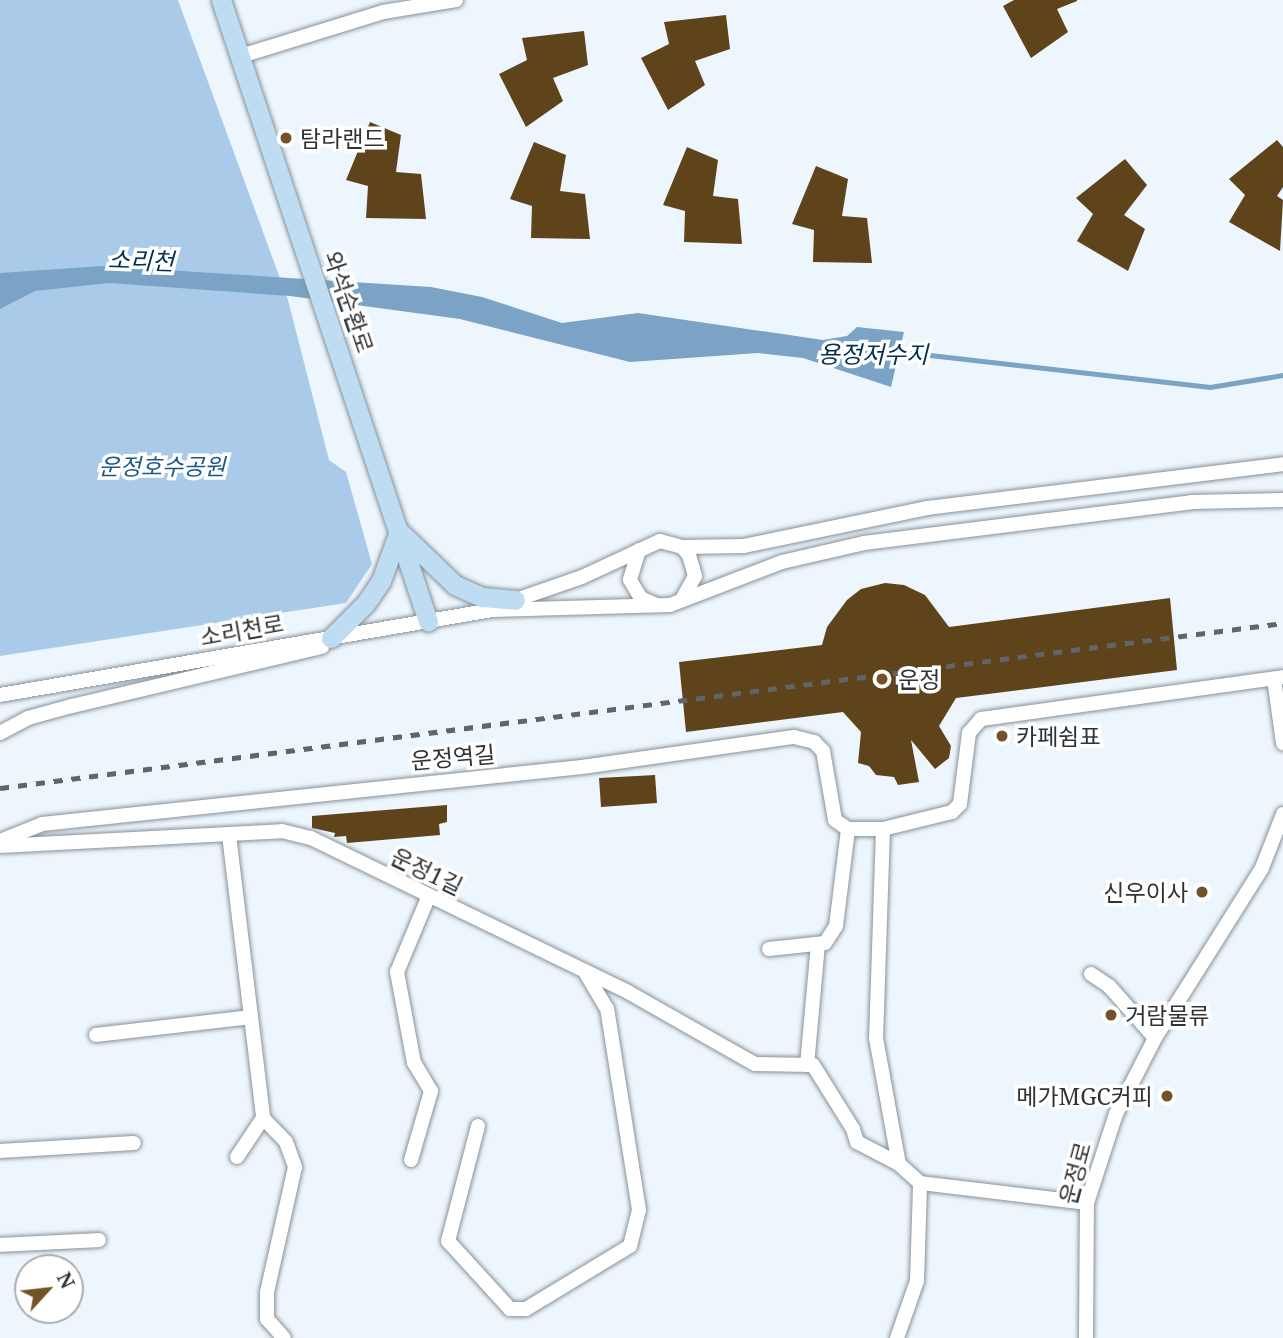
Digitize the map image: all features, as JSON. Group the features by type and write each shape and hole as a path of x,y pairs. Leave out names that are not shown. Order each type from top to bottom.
{"street":[{"name":"와석순환로","path":"221,0 428,621"},
{"path":"241,56 383,6 456,0"},
{"path":"492,610 582,577 660,541 682,547 744,546 928,508 1283,464"},
{"path":"492,610 660,606 782,562 864,543 1191,502 1283,500"},
{"path":"331,638 366,603 381,581 399,531 455,585 482,597 515,600"},
{"path":"680,601 695,576 690,555 682,547"},
{"path":"640,549 633,558 630,580 641,598 660,606"},
{"name":"소리천로","path":"0,695 492,610"},
{"path":"0,733 27,718 266,664 387,628"},
{"path":"769,948 825,943 836,926 848,829 883,830 952,812 960,804 969,733 981,719 1279,678 1283,743"},
{"name":"운정역길","path":"0,844 42,824 582,768 794,737 814,742 823,751 835,820 848,829"},
{"name":"운정로","path":"1086,1338 1087,1203 1116,1114 1155,1038 1262,868 1283,814"},
{"path":"883,830 876,1038 899,1164"},
{"name":"운정1길","path":"0,844 282,831 311,838 428,898 584,971 755,1064 807,1065"},
{"path":"229,835 263,1118 286,1142 295,1167 267,1292 267,1319 284,1338"},
{"path":"411,1160 431,1091 414,1063 397,972 428,898"},
{"path":"817,945 807,1065 813,1065 853,1129 857,1142 899,1164 920,1183 1087,1203"},
{"path":"478,1126 448,1241 510,1309 526,1309 630,1246 639,1210 607,1009 584,971"},
{"path":"1091,974 1155,1038"},
{"path":"96,1035 251,1017"},
{"path":"237,1157 263,1118"},
{"path":"0,1152 134,1143"},
{"path":"897,1338 916,1281 920,1183"},
{"path":"0,1245 99,1240"}],"green space":[{"name":"운정호수공원","path":"0,0 178,0 288,300 329,460 346,472 372,564 346,603 0,656"}],"water":[{"name":"용정저수지","path":"103,266 431,287 482,297 562,323 638,313 823,340 847,336 857,327 904,332 891,387 803,358 758,353 630,362 460,319 290,296 109,283 35,291 0,309 0,273"}],"building":[{"path":"1014,0 1077,1 1057,9 1068,32 1031,58 1003,6"},
{"path":"726,15 730,49 695,61 705,85 668,110 641,58 669,44 664,22"},
{"path":"584,31 588,65 553,78 563,101 526,127 499,74 527,60 522,38"},
{"path":"370,122 401,135 396,172 421,174 426,219 366,218 368,186 346,180"},
{"path":"1277,140 1283,147 1283,187 1277,196 1283,200 1280,251 1229,222 1245,195 1229,179"},
{"path":"534,142 566,155 560,191 585,194 590,239 531,238 532,206 510,199"},
{"path":"687,147 718,160 713,196 738,199 742,244 684,242 685,211 663,205"},
{"path":"1125,159 1147,185 1124,215 1145,229 1128,271 1077,241 1093,214 1076,198"},
{"path":"816,166 848,179 842,216 867,218 872,263 813,262 814,230 792,224"},
{"path":"885,583 904,585 925,595 949,627 1170,598 1177,670 956,698 939,726 951,746 949,758 935,769 911,740 919,782 898,785 894,777 876,775 869,766 858,763 861,732 843,712 686,732 679,662 822,645 827,627 847,600 861,589"},
{"path":"655,775 657,803 601,807 599,778"},
{"path":"447,805 447,822 439,824 440,835 347,843 346,836 334,837 335,833 312,828 312,816"}],"waterway":[{"path":"895,351 1210,387 1283,375"}],"railway":[{"path":"0,788 1283,623"}],"place":[{"name":"탐라랜드","path":"286,138"},
{"name":"운정","path":"882,679"},
{"name":"카페쉼표","path":"1002,736"},
{"name":"신우이사","path":"1202,892"},
{"name":"거람물류","path":"1111,1015"},
{"name":"메가MGC커피","path":"1167,1096"}],"water label":[{"name":"소리천","path":"141,260"}]}
